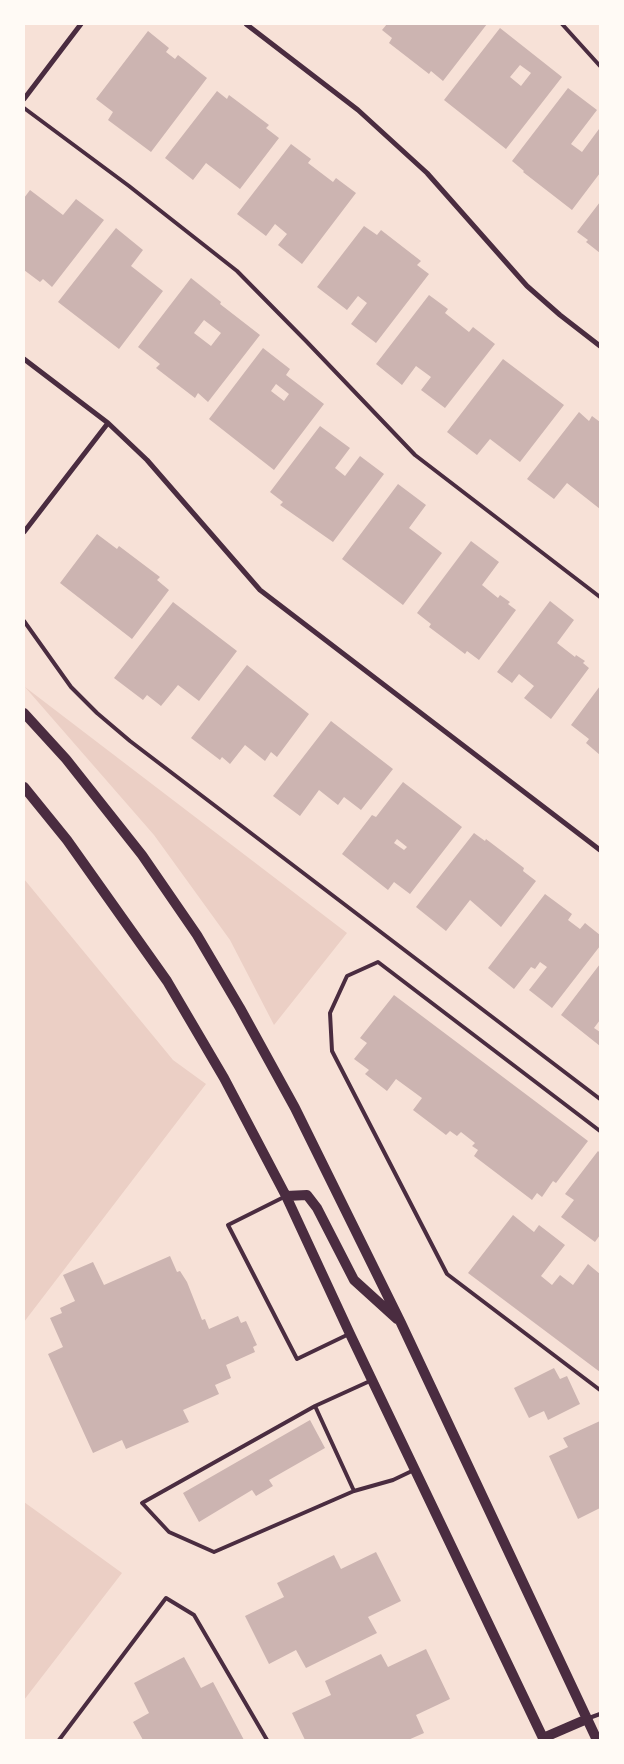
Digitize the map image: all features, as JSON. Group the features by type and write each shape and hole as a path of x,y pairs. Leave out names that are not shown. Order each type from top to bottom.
{"main road":[{"path":"24,713 66,759 142,855 197,935 296,1108 401,1323 597,1740"},
{"path":"24,786 67,840 167,981 224,1078 286,1196 542,1739 587,1719"},
{"path":"286,1196 306,1195 316,1208 354,1280 401,1323"}],"street":[{"path":"24,98 81,24"},
{"path":"246,24 372,122 427,173 527,286 600,346"},
{"path":"24,359 108,423 147,460 260,590 600,850"},
{"path":"24,532 108,423"}],"lane":[{"path":"562,24 600,66"},
{"path":"24,108 129,186 237,271 415,455 600,597"},
{"path":"24,621 71,687 96,713 130,741 600,1099"},
{"path":"600,1131 378,962 346,976 330,1012 332,1052 447,1274 600,1390"},
{"path":"286,1196 228,1225 297,1359 350,1334"},
{"path":"372,1380 314,1406 142,1503 169,1532 214,1552 354,1491 393,1480 415,1469"},
{"path":"314,1406 354,1491"},
{"path":"58,1740 166,1598 194,1615 267,1740"},
{"path":"587,1719 600,1714"}],"shaded area":[{"path":"25,687 347,933 274,1025 230,940 154,835"},
{"path":"24,879 173,1060 206,1084 24,1322"},
{"path":"24,1502 122,1573 24,1700"}],"building":[{"path":"387,24 487,24 443,81 431,71 429,74 389,43 392,38 382,30"},
{"path":"500,28 562,77 506,149 444,100","holes":["520,65 531,73 521,86 510,77"]},
{"path":"148,31 169,48 166,52 175,59 178,55 207,78 151,152 108,120 113,112 96,99"},
{"path":"568,88 597,110 571,144 582,152 600,130 600,173 572,210 523,172 512,161"},
{"path":"217,91 227,99 229,95 269,125 266,128 279,138 240,189 206,163 193,180 165,158"},
{"path":"291,144 311,159 308,163 333,182 336,178 356,193 302,264 278,245 287,234 275,224 266,236 237,214"},
{"path":"30,190 63,215 76,199 104,220 52,287 43,279 40,282 24,270 24,198"},
{"path":"600,202 600,253 586,242 588,240 577,232"},
{"path":"364,226 377,235 381,230 421,261 417,265 429,274 376,343 351,324 367,303 358,296 347,310 317,287"},
{"path":"116,228 143,250 131,266 163,291 119,349 58,302"},
{"path":"191,278 221,302 220,304 260,335 208,402 198,393 195,398 156,368 160,364 138,347","holes":["204,320 221,333 211,346 194,333"]},
{"path":"429,295 448,309 445,313 469,332 473,327 495,344 445,408 421,390 431,377 416,366 402,385 376,364"},
{"path":"263,348 290,369 286,375 324,404 274,470 209,419","holes":["276,384 289,394 284,401 271,391"]},
{"path":"503,359 564,405 520,462 490,439 477,455 447,432"},
{"path":"579,412 589,421 592,416 600,422 600,509 567,483 554,499 527,479"},
{"path":"320,426 350,448 335,468 345,476 360,456 384,474 333,542 280,505 283,502 270,492"},
{"path":"398,484 426,505 409,528 442,553 403,605 342,559"},
{"path":"97,534 117,549 119,546 160,577 157,580 169,590 132,639 60,583"},
{"path":"471,541 499,562 482,585 498,598 500,595 510,602 508,604 516,610 479,660 467,651 465,654 429,627 431,624 417,613"},
{"path":"550,601 574,620 557,643 575,657 576,655 585,661 583,663 589,668 551,719 524,698 534,686 519,674 512,683 497,672"},
{"path":"173,602 237,651 199,701 178,685 161,706 147,695 143,700 114,678"},
{"path":"247,665 309,714 277,757 271,752 265,761 245,745 230,764 222,757 220,760 191,738"},
{"path":"600,686 600,755 586,743 589,739 571,725"},
{"path":"331,721 393,769 361,810 344,797 338,805 319,790 300,816 273,796"},
{"path":"403,782 462,827 410,894 394,882 388,890 342,854 372,815 376,817","holes":["397,839 407,847 404,850 394,843"]},
{"path":"474,833 485,841 486,839 524,868 523,871 536,881 501,927 470,900 446,931 416,907"},
{"path":"545,894 572,914 568,920 580,929 585,923 600,935 600,946 552,1008 529,990 547,967 540,962 535,969 531,967 514,989 488,968"},
{"path":"600,964 600,1020 594,1028 600,1032 600,1046 561,1015"},
{"path":"394,995 588,1141 556,1183 553,1181 542,1197 537,1193 532,1200 474,1156 478,1150 472,1146 475,1143 461,1132 457,1136 450,1131 446,1135 413,1110 422,1098 396,1079 387,1091 365,1074 369,1070 354,1059 367,1043 360,1038"},
{"path":"598,1151 600,1153 600,1235 595,1242 561,1217 574,1200 565,1194"},
{"path":"513,1215 534,1232 539,1225 565,1245 541,1276 552,1285 560,1275 573,1285 588,1264 600,1274 600,1372 468,1273"},
{"path":"170,1256 177,1272 180,1271 187,1282 202,1320 205,1319 209,1329 238,1316 241,1323 246,1321 257,1345 253,1347 255,1352 226,1365 231,1378 215,1385 219,1394 183,1410 189,1422 126,1449 122,1440 93,1453 48,1354 63,1347 50,1318 62,1313 60,1308 75,1301 63,1275 93,1262 104,1285"},
{"path":"554,1368 560,1379 567,1376 580,1404 548,1420 544,1411 529,1418 514,1388"},
{"path":"310,1420 325,1448 269,1480 273,1486 256,1496 252,1490 199,1522 183,1493"},
{"path":"600,1421 600,1508 578,1519 549,1456 568,1447 563,1438"},
{"path":"376,1552 401,1601 368,1617 377,1633 306,1668 296,1650 269,1664 245,1616 284,1597 277,1583 334,1555 341,1569"},
{"path":"426,1649 450,1699 416,1715 424,1733 408,1740 305,1740 292,1713 331,1695 325,1681 381,1654 388,1667"},
{"path":"184,1657 201,1688 213,1682 244,1740 143,1740 133,1722 149,1713 134,1683"}]}
